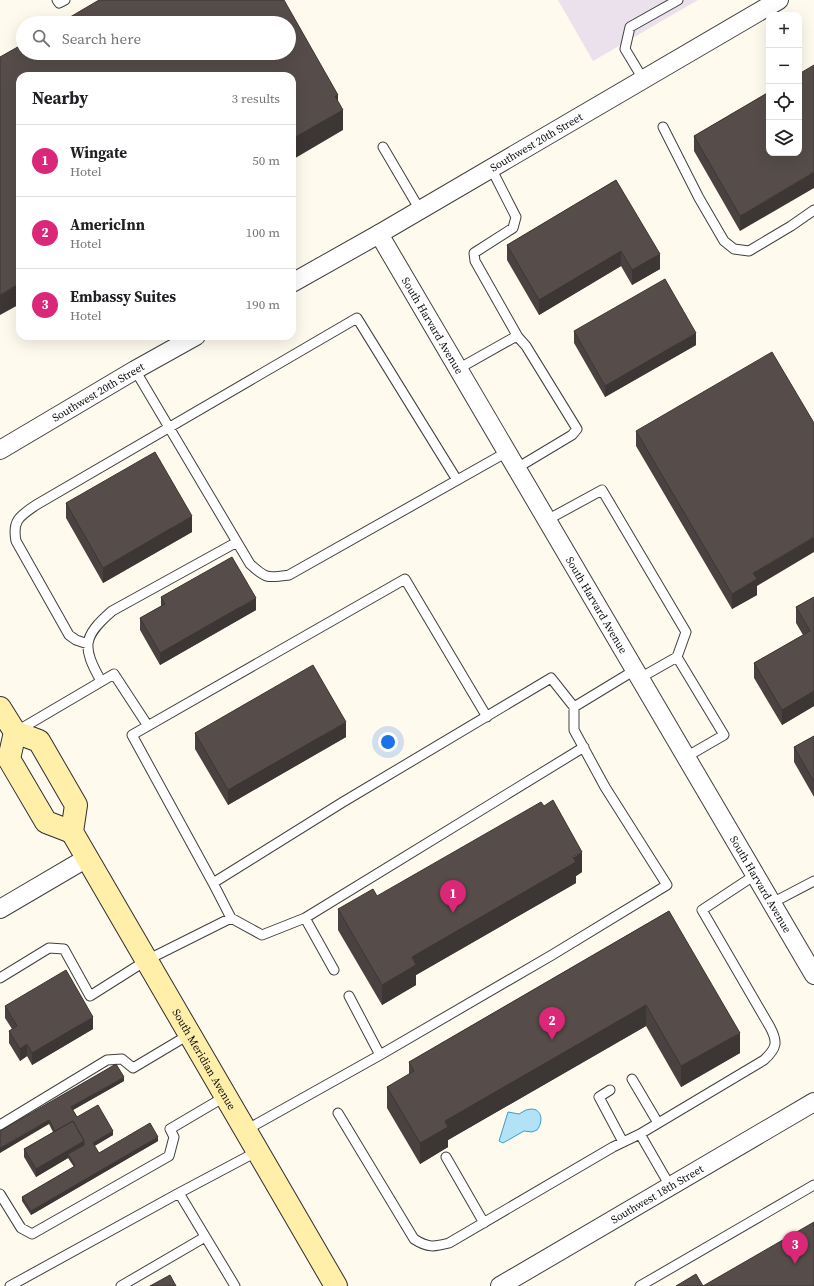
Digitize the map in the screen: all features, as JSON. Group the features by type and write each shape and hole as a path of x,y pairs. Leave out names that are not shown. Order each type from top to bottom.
{"main road":[{"path":"0,708 14,732 39,741 76,805 72,832 46,822 9,760 14,732"},
{"name":"South Meridian Avenue","path":"72,832 336,1286"}],"street":[{"name":"Southwest 20th Street","path":"296,281 379,234 643,79 770,2"},
{"name":"South Harvard Avenue","path":"379,234 814,975"},
{"name":"Southwest 20th Street","path":"0,450 189,340"},
{"path":"0,909 88,858"},
{"name":"Southwest 18th Street","path":"500,1286 814,1102"}],"lane":[{"path":"57,0 59,3 65,0"},
{"path":"643,79 625,49 630,27 678,0"},
{"path":"663,126 699,198 724,241 734,249 749,251 791,226 814,210"},
{"path":"383,147 420,210"},
{"path":"491,168 516,217 516,221 513,228 474,253 475,261 518,337 526,346 577,429 572,435 517,468"},
{"path":"88,644 76,640 70,635 16,541 14,531 15,523 21,515 358,318 457,480"},
{"path":"458,369 513,338 518,337"},
{"path":"135,370 250,564 262,575 274,577 289,575 507,452"},
{"path":"547,520 602,490 686,632 676,657 637,674 574,707"},
{"path":"101,681 88,653 89,638 96,625 112,611 237,542"},
{"path":"487,717 405,579 132,735 231,918 262,935 305,918 584,747"},
{"path":"676,657 724,735 686,757"},
{"path":"14,732 114,674 148,726"},
{"path":"213,883 343,802 551,678 574,707 574,730 606,787 667,884 552,955 380,1055 246,1130"},
{"path":"338,1113 414,1240 423,1245 435,1247 449,1243 623,1142 640,1134 764,1060 772,1053 776,1038 702,910 755,875"},
{"path":"772,903 814,880"},
{"path":"0,978 49,948 64,949 90,996 147,960 231,918"},
{"path":"305,918 334,970"},
{"path":"349,996 380,1055"},
{"path":"0,1125 107,1060 122,1059 133,1068 190,1034"},
{"path":"632,1079 658,1123"},
{"path":"610,1090 599,1098 623,1142"},
{"path":"0,1194 21,1228 32,1234 169,1156 174,1137 170,1129 226,1096"},
{"path":"640,1134 670,1186"},
{"path":"10,1286 258,1151"},
{"path":"446,1157 484,1222"},
{"path":"640,1286 814,1185"},
{"path":"179,1193 234,1286"},
{"path":"120,1286 205,1237"}],"shaded area":[{"path":"558,0 698,0 593,61"}],"water":[{"path":"531,1109 538,1111 541,1117 537,1130 532,1132 524,1131 503,1143 499,1141 508,1112 519,1114"}],"building":[{"path":"99,0 284,0 293,16 72,16"},
{"path":"296,21 338,95 335,96 343,110 296,137 296,72 16,72 16,285 0,295 0,57 16,48 16,60 296,60"},
{"path":"814,65 814,172 740,216 694,136 766,94 766,156 802,156 802,72"},
{"path":"616,180 660,254 632,270 621,251 539,300 507,245"},
{"path":"665,279 696,333 605,386 574,331"},
{"path":"772,352 814,423 814,537 753,573 757,579 732,594 636,431"},
{"path":"155,452 192,516 103,568 66,503"},
{"path":"232,557 256,598 160,653 140,618 165,604 161,597"},
{"path":"814,597 814,691 782,710 754,663 810,631 796,607"},
{"path":"313,665 346,722 228,790 195,733"},
{"path":"814,736 814,782 794,747"},
{"path":"553,800 582,852 573,857 576,862 412,957 416,965 382,985 338,909 373,889 377,896 541,802 544,806"},
{"path":"669,911 740,1033 681,1066 646,1005 445,1121 448,1127 420,1143 387,1087 414,1071 409,1062"},
{"path":"66,970 93,1017 32,1053 27,1044 20,1049 9,1031 17,1026 5,1006"},
{"path":"116,1064 124,1077 71,1107 77,1117 98,1105 113,1131 93,1143 99,1153 150,1123 158,1137 31,1211 22,1197 75,1166 68,1154 84,1145 84,1141 73,1121 55,1131 49,1120 0,1148 0,1131"},
{"path":"73,1121 84,1141 36,1169 24,1149"},
{"path":"814,1222 814,1286 703,1286"},
{"path":"696,1274 703,1286 676,1286"},
{"path":"170,1275 176,1286 150,1286"}],"place":[{"name":"Wingate","path":"453,913"},
{"name":"AmericInn","path":"552,1040"},
{"name":"Embassy Suites","path":"795,1264"}]}
